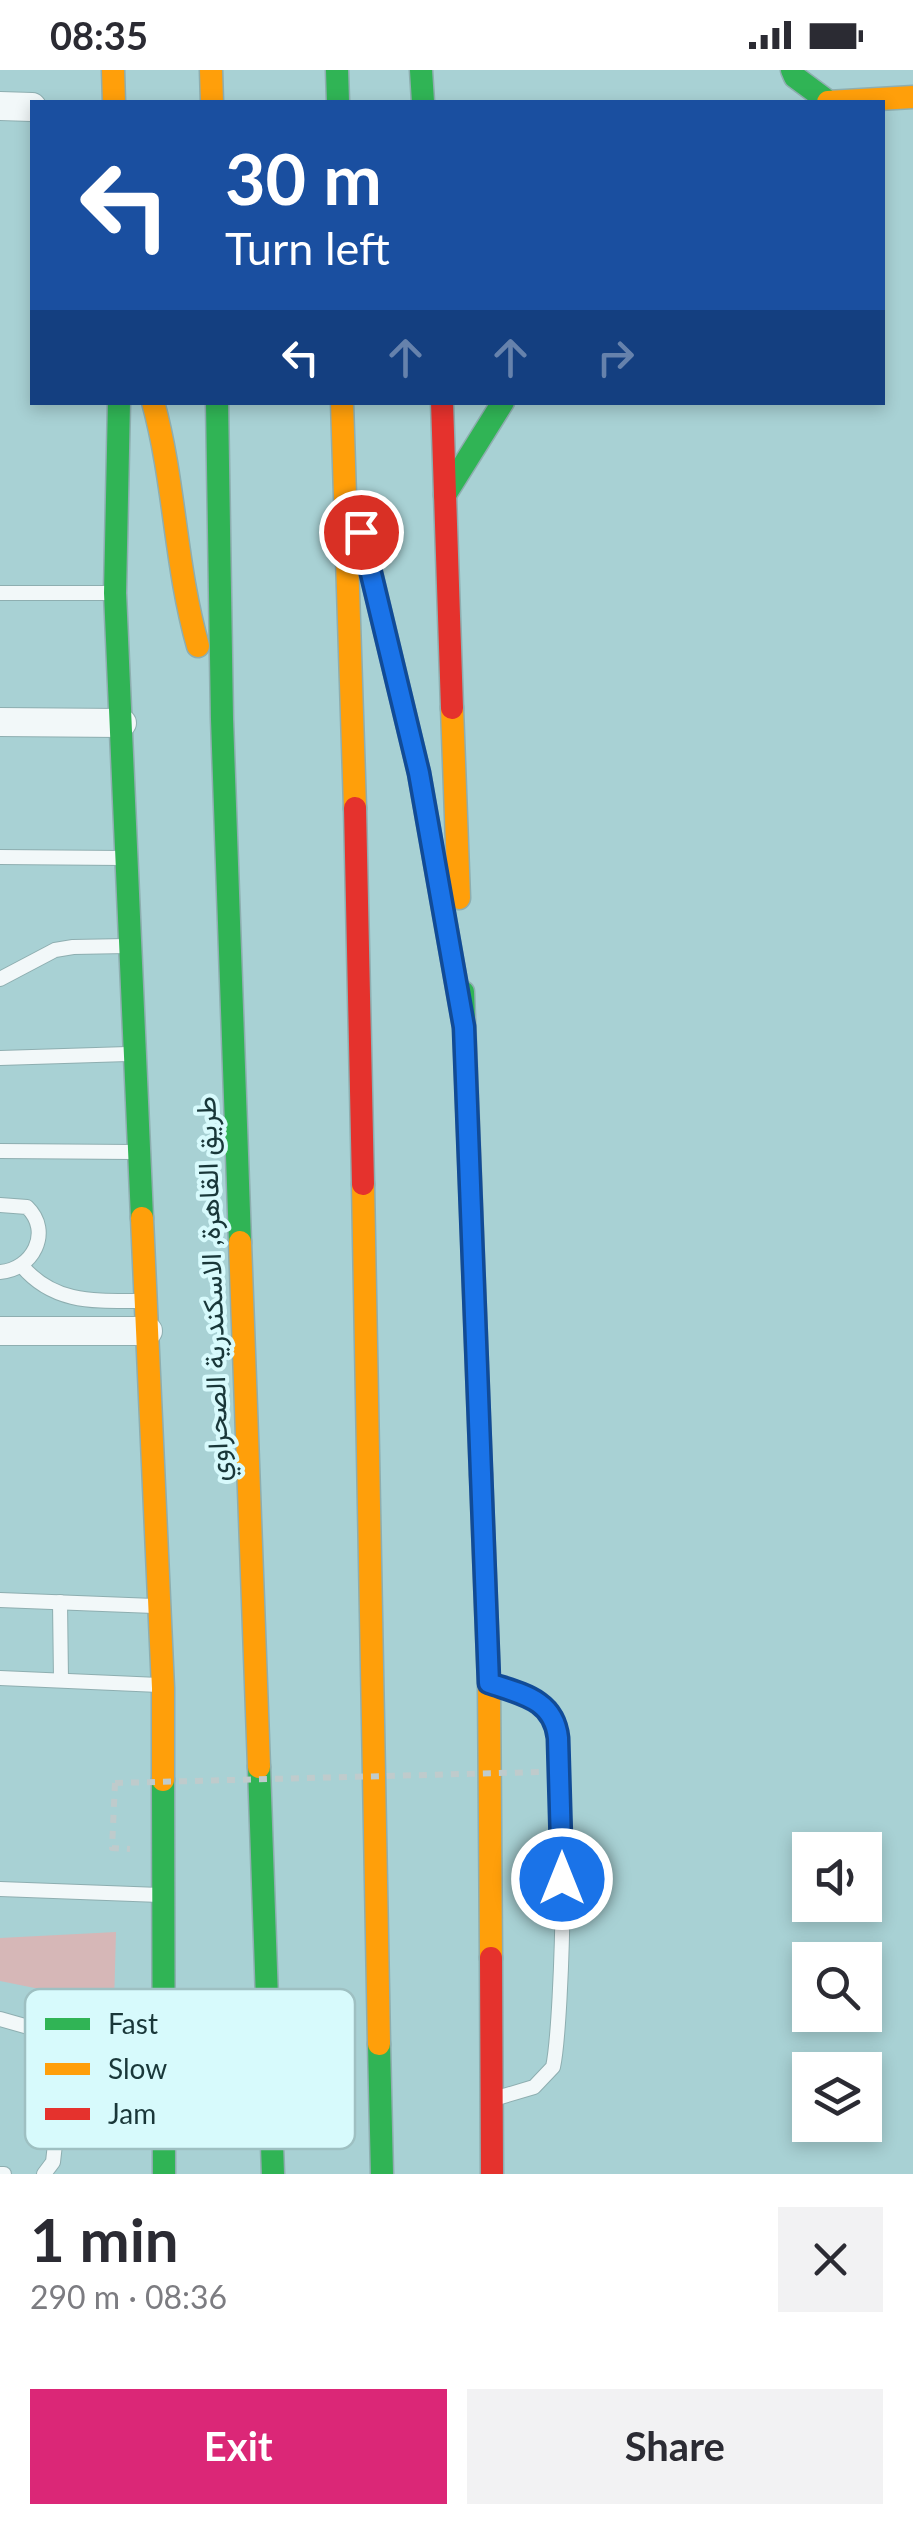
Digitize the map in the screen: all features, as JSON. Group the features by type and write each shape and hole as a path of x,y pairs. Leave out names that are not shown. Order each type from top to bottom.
{"main road":[{"path":"113,70 114,100"},
{"path":"211,70 212,100"},
{"path":"337,70 338,100"},
{"path":"420,70 423,100"},
{"path":"792,70 795,77 825,100"},
{"path":"862,100 913,97"},
{"path":"119,405 115,593 163,1685 165,1989"},
{"path":"154,405 163,431 194,636 222,719"},
{"name":"طريق القاهرة, الاسكندرية الصحراوي","path":"217,405 222,719 267,1989"},
{"path":"342,405 352,667 382,2174"},
{"path":"442,405 489,1683 492,2174"},
{"path":"445,495 500,405"},
{"path":"343,462 419,773 464,1027"},
{"name":"طريق القاهرة, الاسكندرية الصحراوي","path":"273,2149 274,2174"}],"street":[{"path":"0,106 30,107"},
{"path":"0,722 122,722"},
{"path":"0,1330 148,1331"}],"lane":[{"path":"0,592 115,593"},
{"path":"0,857 128,858"},
{"path":"0,979 54,950 132,946"},
{"path":"0,1058 134,1054"},
{"path":"0,1152 140,1152"},
{"path":"0,1205 20,1205 36,1218 36,1248 22,1266 0,1272"},
{"path":"22,1266 44,1288 72,1299 146,1301"},
{"path":"0,1600 160,1606"},
{"path":"60,1602 60,1680"},
{"path":"0,1678 163,1685"},
{"path":"489,1683 537,1700 553,1716 558,1738 563,1838 553,2067 534,2087 491,2100"},
{"path":"0,1889 166,1896"},
{"path":"0,2018 25,2025"},
{"path":"44,2174 53,2162 54,2149"}],"path":[{"path":"112,1848 114,1783 540,1772"}],"shaded area":[{"path":"116,1932 114,1989 40,1989 0,1981 0,1938"}],"traffic: fast":[{"path":"337,70 338,100"},
{"path":"421,70 423,100"},
{"path":"792,70 795,77 826,100"},
{"path":"119,405 115,593 142,1218"},
{"path":"217,405 222,719 240,1242"},
{"path":"445,495 501,405"},
{"path":"371,573 419,773 464,1027"},
{"path":"463,992 481,1475"},
{"path":"259,1767 267,1989"},
{"path":"163,1780 164,1989"},
{"path":"379,2044 382,2174"},
{"path":"164,2149 164,2174"},
{"path":"272,2149 273,2174"}],"traffic: slow":[{"path":"113,70 114,100"},
{"path":"211,70 212,100"},
{"path":"862,100 913,97"},
{"path":"154,405 198,646"},
{"path":"342,405 355,808"},
{"path":"452,708 459,898"},
{"path":"363,1184 379,2044"},
{"path":"142,1218 163,1688 163,1780"},
{"path":"240,1242 259,1767"},
{"path":"481,1475 489,1683 491,1958"}],"traffic: jam":[{"path":"442,405 452,708"},
{"path":"355,808 363,1184"},
{"path":"491,1958 492,2174"}],"route":[{"path":"361,532 419,773 464,1027 489,1683 537,1700 553,1716 558,1738 562,1879"}]}
